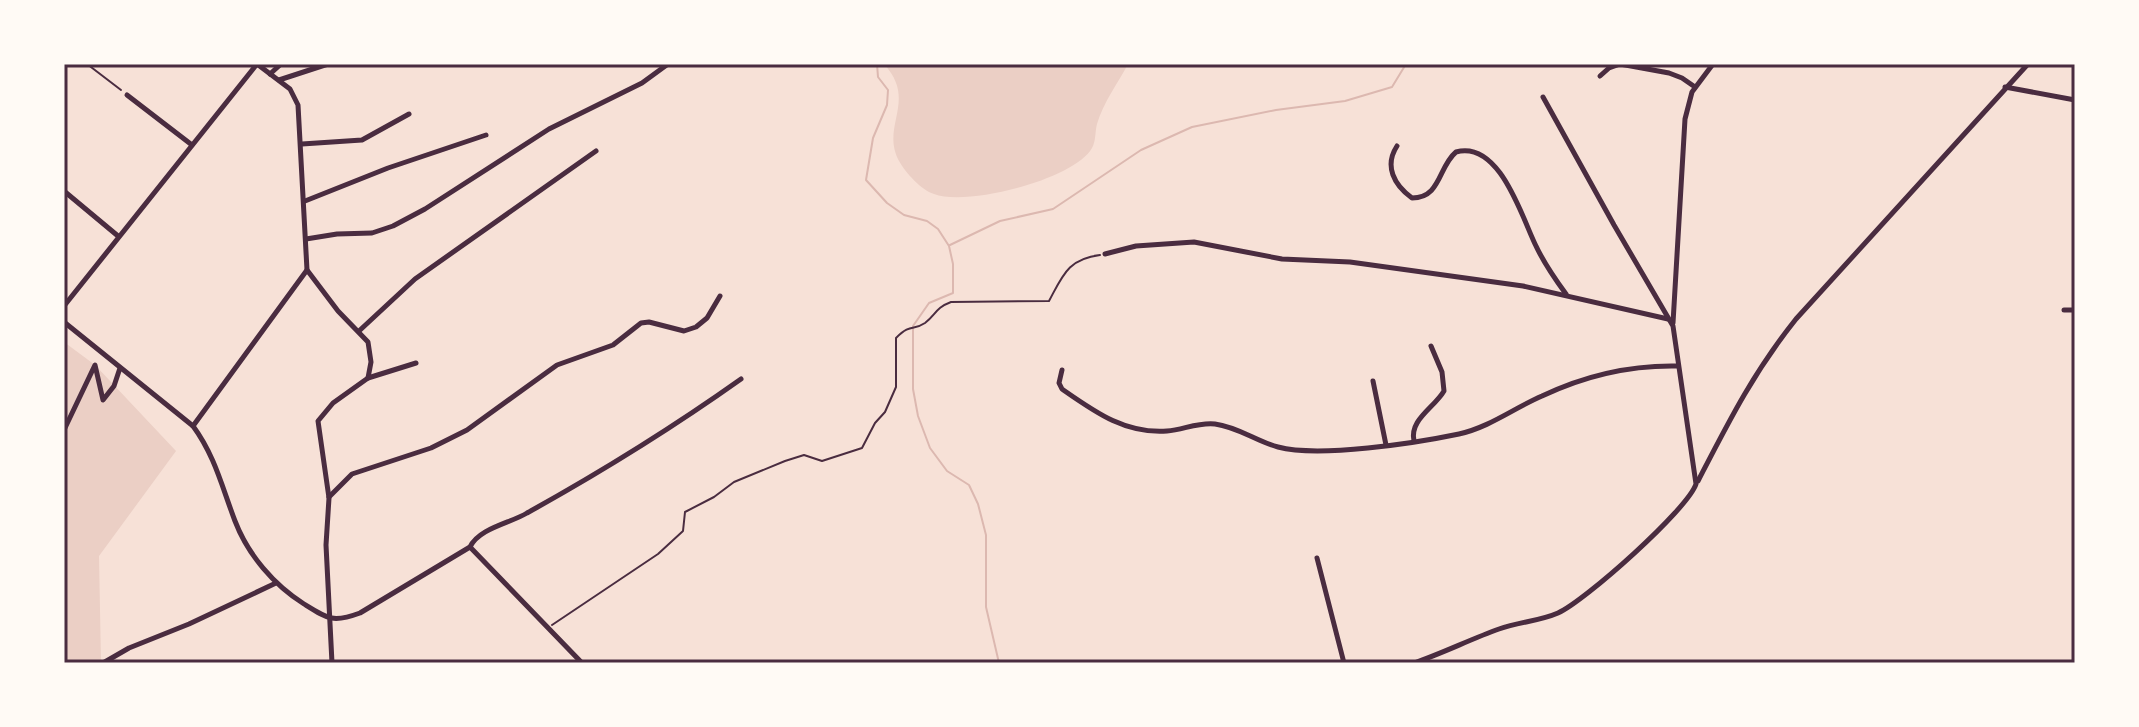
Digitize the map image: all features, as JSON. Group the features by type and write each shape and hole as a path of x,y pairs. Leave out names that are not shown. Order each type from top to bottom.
{"street":[{"path":"64,306 257,64 290,89 298,105 307,270 338,311 368,342 371,353 368,378"},
{"path":"270,74 281,64"},
{"path":"279,81 328,64"},
{"path":"306,239 372,233 393,226 425,209 549,129 642,83 668,64"},
{"path":"1600,76 1620,64 1669,73 1695,87"},
{"path":"1696,484 1671,323 1685,119 1695,87 1713,64"},
{"path":"1414,663 1499,629 1548,616 1571,605 1662,526 1691,496 1731,414 1770,352 1796,319 2028,64"},
{"path":"2005,87 2075,100"},
{"path":"127,95 192,145"},
{"path":"1543,97 1671,323"},
{"path":"302,144 362,140 409,114"},
{"path":"305,201 388,168 486,135"},
{"path":"1397,146 1390,164 1393,176 1412,198 1429,194 1456,152 1475,151 1484,158 1511,188 1536,246 1566,295"},
{"path":"359,331 415,279 596,151"},
{"path":"64,191 118,236"},
{"path":"1105,254 1136,246 1194,242 1282,259 1350,262 1523,286 1671,323"},
{"path":"193,426 307,270"},
{"path":"329,498 352,474 407,457 467,430 557,365 613,345 641,323 649,322 684,331 696,327 707,318 720,296"},
{"path":"2064,310 2075,310"},
{"path":"64,322 193,426 208,447 241,535 276,583 330,620 360,613 470,547 480,536 524,515 631,454 741,379"},
{"path":"1414,441 1412,433 1415,423 1444,391 1442,372 1431,346"},
{"path":"332,663 326,545 329,498 318,421 333,403 368,378 416,363"},
{"path":"64,430 95,365 103,400 114,386 120,368"},
{"path":"1062,370 1059,383 1062,389 1108,420 1136,429 1170,431 1211,424 1225,426 1276,447 1299,451 1386,445 1460,434 1580,381 1630,370 1678,366"},
{"path":"1373,381 1386,445"},
{"path":"470,547 582,663"},
{"path":"1317,558 1344,663"},
{"path":"103,663 129,648 276,583"}],"path":[{"path":"87,64 127,95"},
{"path":"548,628 658,554 683,531 685,512 734,482 804,455 822,461 862,448 875,423 885,412 896,387 896,338 906,327 923,325 939,307 951,302 1049,301 1068,266 1087,256 1105,254"}],"shaded area":[{"path":"884,64 1128,64 1100,116 1092,148 1082,159 1065,170 1019,188 970,197 950,197 924,189 899,161 893,136 898,90 894,77"},
{"path":"64,342 95,365 176,451 99,556 101,663 64,663"}],"waterway":[{"path":"877,64 878,77 888,90 887,105 873,138 866,180 887,203 904,215 927,221 938,229 949,246 953,264 953,293 929,303 913,326 913,389 918,416 930,448 947,471 969,485 978,504 986,535 986,607 999,663"},
{"path":"950,245 1000,221 1053,209 1141,150 1192,127 1276,110 1345,101 1392,87 1406,64"}]}
